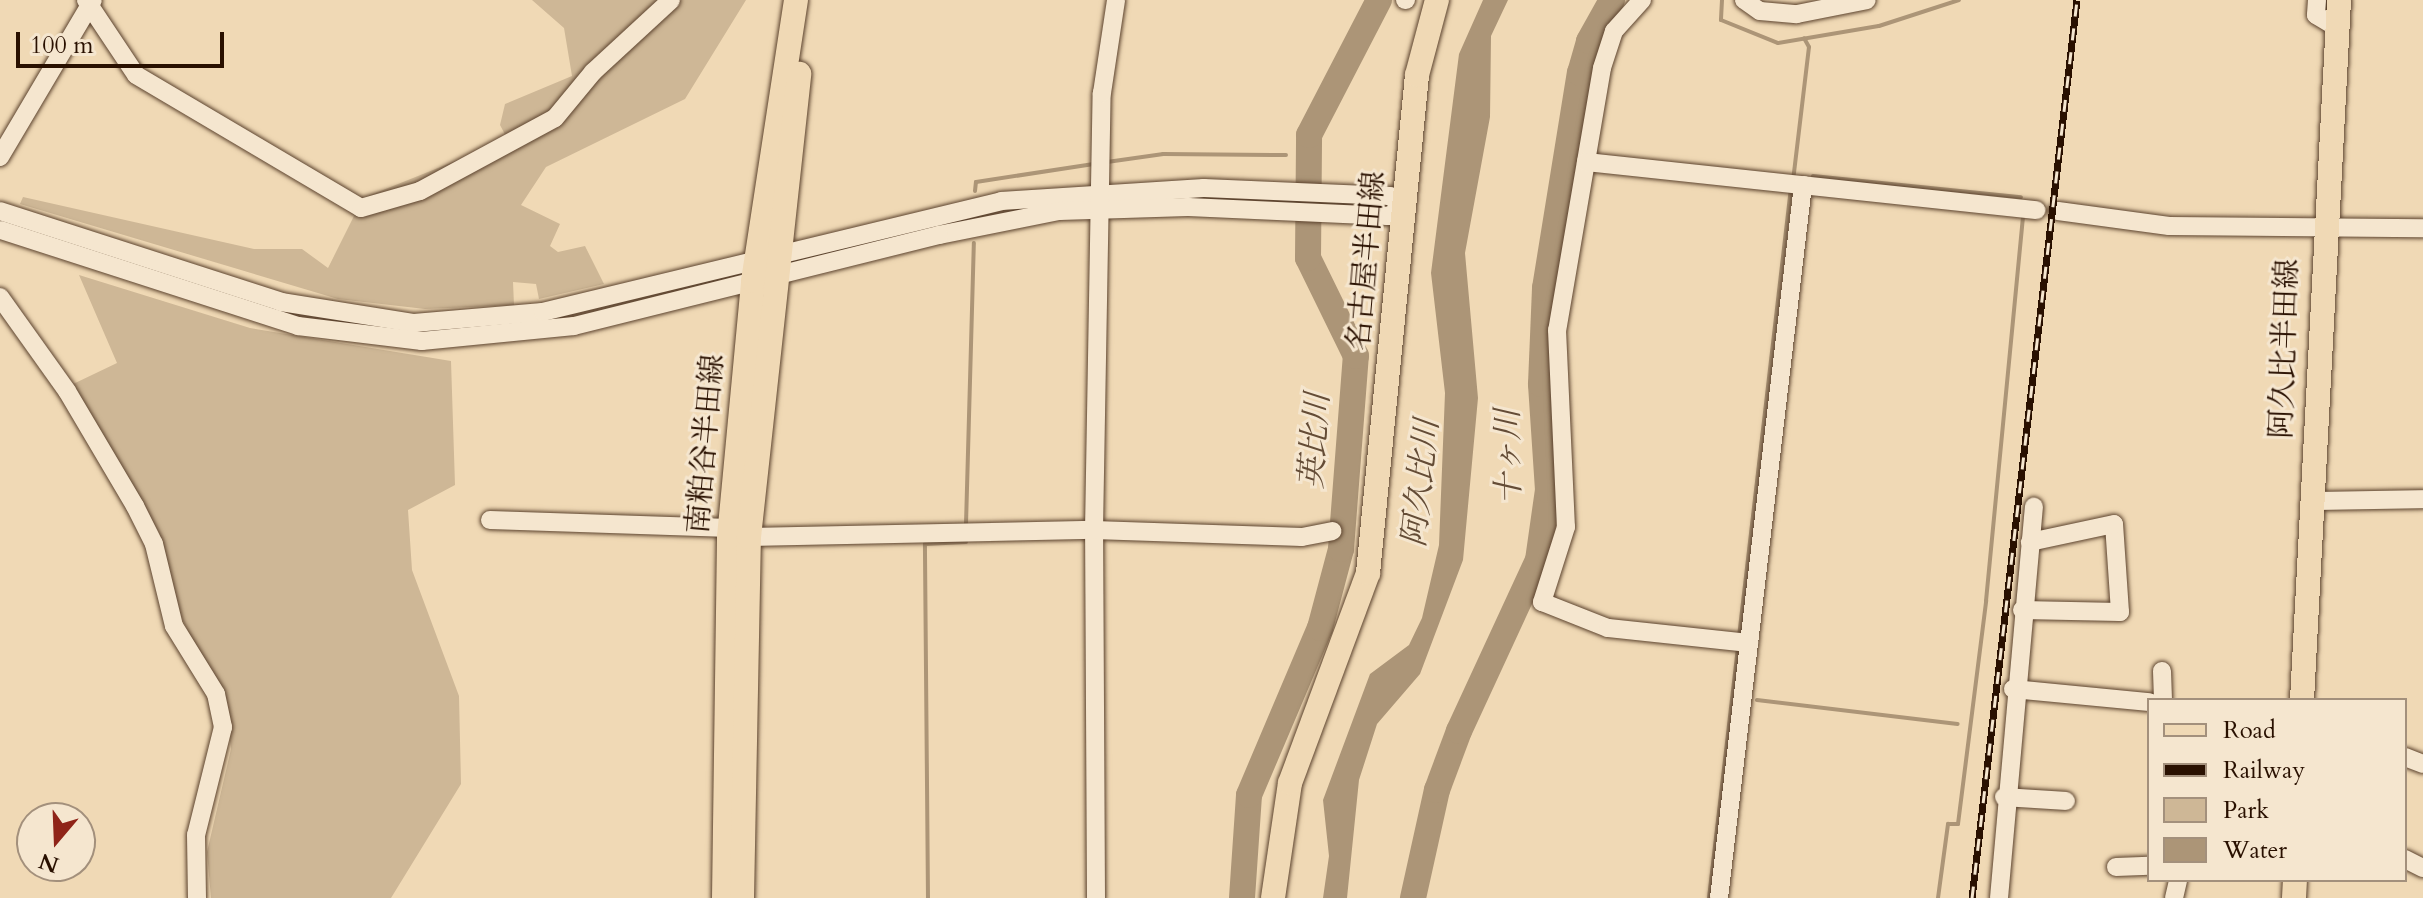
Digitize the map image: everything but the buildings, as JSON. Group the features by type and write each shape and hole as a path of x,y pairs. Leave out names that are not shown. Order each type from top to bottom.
{"main road":[{"name":"南粕谷半田線","path":"724,898 740,532 765,266 796,0"},
{"name":"南粕谷半田線","path":"765,266 809,0"},
{"name":"名古屋半田線","path":"1273,898 1286,794 1368,573 1417,75 1437,0"},
{"name":"阿久比半田線","path":"2302,698 2322,226 2339,0"},
{"name":"南粕谷半田線","path":"740,532 742,898"}],"street":[{"path":"0,157 90,1 136,75 361,208 420,191 555,118 593,72 671,0"},
{"path":"1096,898 1094,530 1104,201 1102,93 1116,0"},
{"path":"1642,0 1614,31 1586,162 1557,330 1566,527 1542,602 1608,628 1749,643"},
{"path":"1744,0 1760,11 1797,14 1867,0"},
{"path":"2317,0 2316,15 2336,27"},
{"path":"1586,162 2036,210"},
{"path":"1719,898 1803,185"},
{"path":"0,230 298,326 422,341 574,326 959,208 1285,191 1323,201"},
{"path":"1104,201 1284,210 1323,201 1390,196 1405,208"},
{"path":"0,211 281,302 414,323 543,312 765,266"},
{"path":"2058,211 2169,226 2423,228"},
{"path":"0,297 67,391 135,506 154,544 174,626 216,694 223,727 196,835 197,898"},
{"path":"2311,501 2423,499"},
{"path":"1999,898 2013,689 2034,507"},
{"path":"490,520 740,532 1094,530 1302,537 1332,531"},
{"path":"2022,610 2120,612 2114,524 2030,542"},
{"path":"2162,671 2163,698"},
{"path":"2013,689 2147,702"},
{"path":"2004,797 2066,801"},
{"path":"2116,867 2147,866"}],"green space":[{"path":"532,0 746,0 685,99 546,167 521,205 560,224 550,246 558,252 585,246 604,284 539,299 536,284 513,282 514,305 425,309 338,299 20,204 23,197 254,249 302,249 328,268 363,198 508,140 500,125 505,104 572,76 564,28"},
{"path":"79,275 250,328 451,361 455,485 408,510 412,570 459,696 461,784 391,898 211,898 207,852 231,749 227,715 181,616 159,532 71,385 117,363"}],"water":[{"path":"1483,0 1508,0 1491,36 1490,117 1465,253 1478,398 1463,560 1420,674 1377,724 1359,780 1347,898 1323,898 1329,856 1323,800 1370,674 1409,645 1422,618 1439,545 1445,393 1431,273 1459,54"}],"waterway":[{"name":"英比川","path":"1242,898 1249,795 1320,628 1341,549 1356,356 1308,258 1309,135 1379,0"},
{"name":"十ヶ川","path":"1413,898 1437,790 1459,731 1538,560 1548,490 1541,384 1545,288 1580,73 1589,41 1612,0"},
{"path":"1722,0 1721,20 1778,43 1879,26 1959,0"},
{"path":"1793,181 1809,47 1804,38"},
{"path":"1107,162 1163,154 1286,155"},
{"path":"975,191 976,182 1094,164"},
{"path":"1813,176 2021,197"},
{"path":"1739,637 1791,189"},
{"path":"1938,898 1948,824 1958,824 1986,601 2023,219"},
{"path":"966,524 974,243"},
{"path":"928,898 925,544 966,542"},
{"path":"1709,898 1738,646"},
{"path":"1757,700 1958,724"}],"railway":[{"path":"1972,898 2077,0"}],"water label":[{"name":"阿久比川","path":"1421,483"}]}
